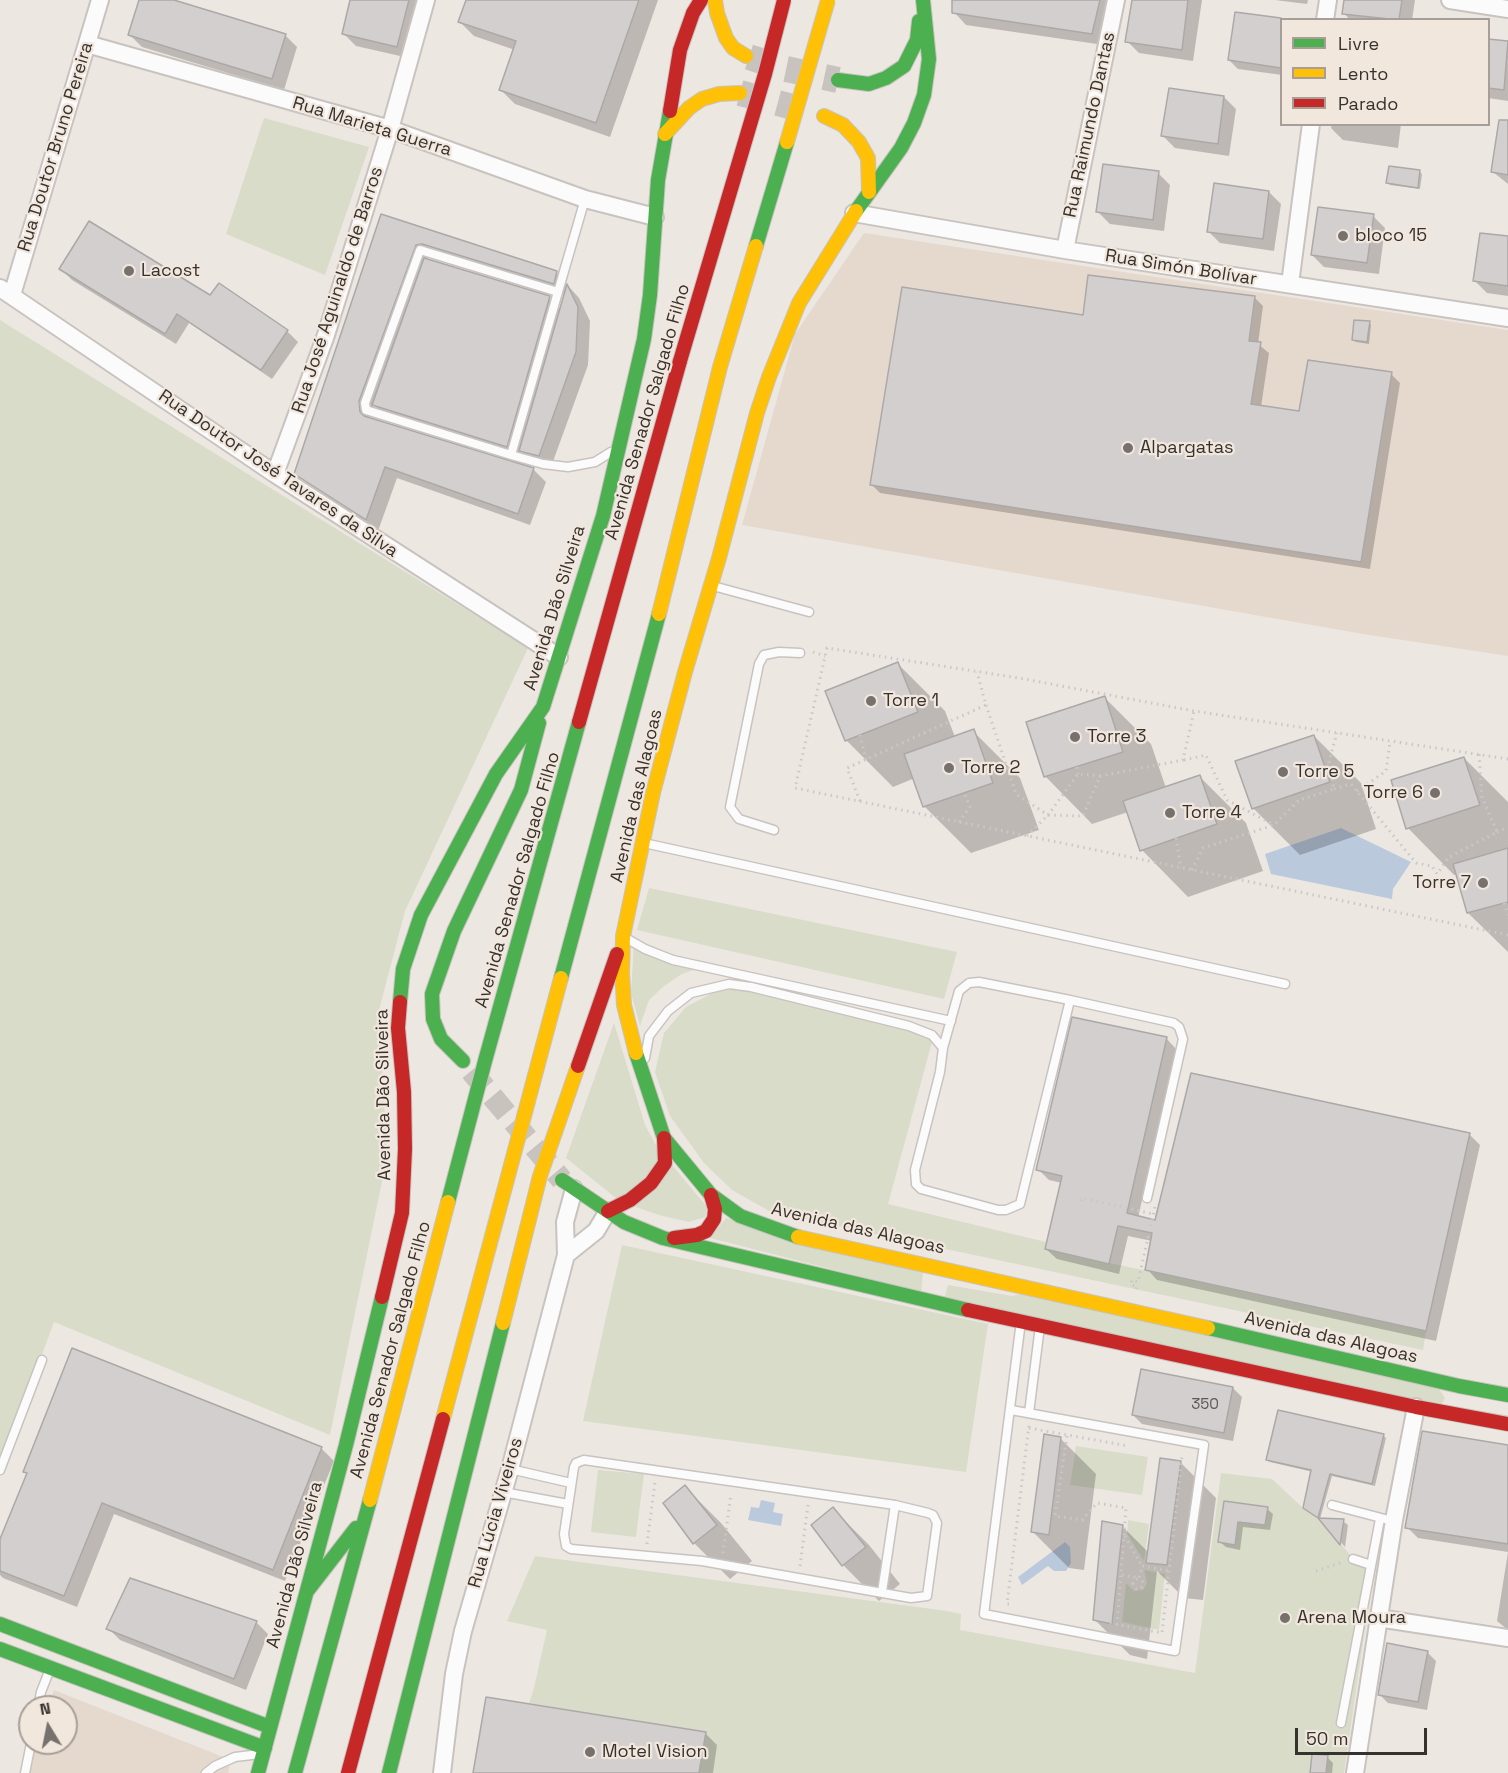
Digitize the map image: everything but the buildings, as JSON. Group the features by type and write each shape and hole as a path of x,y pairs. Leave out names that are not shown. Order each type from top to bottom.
{"main road":[{"name":"Avenida Senador Salgado Filho","path":"603,516 644,339 650,295 658,180 680,50 693,13 701,0"},
{"path":"715,0 717,14 726,38 733,48 746,56"},
{"name":"Avenida Senador Salgado Filho","path":"295,1773 366,1516 485,1061 680,361 765,74 784,0"},
{"path":"348,1773 672,565 720,367 828,0"},
{"path":"838,80 869,84 886,78 904,66 918,40 922,0"},
{"path":"710,585 768,377 799,303 854,213 901,148 914,123 924,95 930,59 922,0"},
{"path":"665,135 689,108 702,99 719,94 740,93"},
{"path":"824,116 843,125 859,142 868,158 869,192"},
{"name":"Avenida Dão Silveira","path":"258,1773 346,1445 402,1213 405,1149 404,1092 398,1028 403,969 421,915 490,784 543,707 603,516"},
{"name":"Avenida das Alagoas","path":"710,585 653,793 623,936 622,973 624,1005 630,1036 664,1138 711,1195 740,1216 791,1235 1020,1285 1456,1400 1508,1424"},
{"path":"463,1061 441,1039 433,1019 432,994 454,931 521,790 543,707"},
{"path":"389,1773 540,1176 623,936"},
{"path":"608,1211 630,1200 651,1183 665,1163 664,1138"},
{"name":"Avenida das Alagoas","path":"568,1184 624,1222 663,1238 935,1290 1021,1321 1416,1407 1508,1395"},
{"path":"663,1238 684,1238 706,1231 714,1219 715,1209 711,1195"},
{"path":"935,1290 952,1280 1020,1285"},
{"path":"308,1590 366,1516"},
{"path":"0,1624 270,1727"},
{"path":"25,1659 34,1637"},
{"path":"0,1649 264,1750"}],"street":[{"name":"Rua Doutor Bruno Pereira","path":"6,291 100,0"},
{"name":"Rua José Aguinaldo de Barros","path":"275,474 326,335 390,129 426,0"},
{"name":"Rua Raimundo Dantas","path":"1065,250 1116,0"},
{"path":"1325,18 1328,0"},
{"path":"1450,0 1508,9"},
{"name":"Rua Marieta Guerra","path":"87,44 390,129 585,200 655,218"},
{"path":"1290,284 1311,126"},
{"name":"Rua Simón Bolívar","path":"854,213 1065,250 1508,318"},
{"name":"Rua Doutor José Tavares da Silva","path":"6,291 275,474 559,657"},
{"name":"Rua Lúcia Viveiros","path":"442,1773 454,1674 469,1605 510,1469 566,1256 565,1222 568,1184"},
{"path":"566,1256 596,1231 608,1211"},
{"path":"1355,1773 1378,1618 1387,1520 1416,1407"},
{"path":"1378,1618 1508,1638"}],"lane":[{"path":"511,455 585,200"},
{"path":"558,292 420,250 365,403 366,410 511,455 568,467 595,462 619,447"},
{"path":"710,585 809,612"},
{"path":"774,830 739,819 730,807 759,664 764,655 779,652 800,653"},
{"path":"644,843 1285,984"},
{"path":"623,936 645,950 673,960 951,1021"},
{"path":"1070,1000 1020,1204 1006,1210 998,1210 921,1189 916,1184 915,1170 940,1072 943,1048 959,991 969,983 980,982 1070,1000 1174,1023 1182,1033 1183,1039 1147,1198"},
{"path":"642,1076 649,1036 668,1011 691,993 729,984 751,987 909,1026 932,1035 943,1048"},
{"path":"1011,1410 1204,1445 1175,1652 984,1614 1021,1321"},
{"path":"1029,1413 1040,1325"},
{"path":"0,1470 42,1360"},
{"path":"584,1461 895,1505 923,1511 933,1515 937,1523 929,1592 927,1596 911,1598 702,1561 571,1549 564,1541 568,1504 574,1467 576,1463 584,1461"},
{"path":"510,1469 571,1483"},
{"path":"503,1492 568,1504"},
{"path":"882,1592 895,1505"},
{"path":"1332,1505 1387,1520 1371,1565 1341,1723"},
{"path":"1353,1559 1371,1565"},
{"path":"40,1695 50,1669"},
{"path":"206,1773 215,1766 236,1757 264,1750"},
{"path":"26,1773 29,1755"}],"path":[{"path":"1508,759 1194,711 827,648 795,788 1508,935"},
{"path":"977,672 1016,794 1048,815 1083,816 1100,776"},
{"path":"860,801 847,768 986,705"},
{"path":"1184,760 1194,711"},
{"path":"1334,789 1329,761 1337,733"},
{"path":"860,735 866,759"},
{"path":"1358,791 1386,771 1390,741"},
{"path":"1479,753 1482,798 1497,832"},
{"path":"1078,774 1100,776 1206,755 1227,800 1274,825"},
{"path":"1027,836 1048,815 1078,774 1077,767"},
{"path":"1192,870 1203,848 1274,825 1299,800 1352,784 1416,863 1432,866 1437,874 1449,857 1508,827"},
{"path":"959,822 970,807 964,793"},
{"path":"1176,838 1181,868"},
{"path":"1504,903 1508,915"},
{"path":"1081,1201 1082,1198 1153,1214"},
{"path":"1136,1289 1137,1286 1131,1285 1132,1280 1138,1282 1156,1200"},
{"path":"1136,1216 1138,1211"},
{"path":"1018,1606 1007,1604 1029,1428 1137,1448"},
{"path":"1067,1435 1055,1516 1082,1520 1097,1503 1126,1508 1118,1625"},
{"path":"1106,1623 1162,1633 1183,1456 1171,1454"},
{"path":"637,1543 647,1544 656,1475"},
{"path":"722,1555 732,1486"},
{"path":"800,1566 809,1498"},
{"path":"1121,1575 1139,1578 1142,1566 1124,1536"},
{"path":"1316,1571 1353,1559"},
{"path":"1142,1566 1170,1571"}],"shaded area":[{"path":"864,233 1508,330 1508,656 1363,634 742,525 795,334"},
{"path":"54,1690 67,1695 52,1695"},
{"path":"78,1699 231,1760 228,1773 24,1773 31,1755 78,1755"}],"green space":[{"path":"264,118 369,147 325,275 226,234"},
{"path":"0,320 528,648 405,911 379,1010 387,1157 330,1435 54,1322 0,1469"},
{"path":"649,888 957,952 944,999 637,930"},
{"path":"634,943 699,968 682,974 649,1000 640,1026 631,993"},
{"path":"741,989 920,1025 932,1042 888,1204 1046,1242 1045,1249 1426,1331 1423,1350 771,1212 732,1190 704,1163 670,1116 655,1072 664,1033 686,1007 716,991"},
{"path":"614,1023 645,1125 657,1147 707,1207 705,1217 689,1222 621,1202 566,1158"},
{"path":"726,1218 923,1273 921,1292 710,1238"},
{"path":"622,1245 988,1324 966,1472 583,1421"},
{"path":"948,1285 1012,1296 1026,1293 1439,1389 1445,1398 1440,1408 945,1297"},
{"path":"1076,1446 1148,1457 1142,1495 1070,1485"},
{"path":"598,1470 644,1474 636,1537 591,1532"},
{"path":"1221,1473 1272,1479 1303,1508 1318,1518 1353,1558 1373,1575 1344,1773 699,1773 706,1732 529,1703 547,1630 507,1621 535,1556 947,1611 961,1614 960,1630 1195,1673"},
{"path":"1128,1520 1149,1524 1144,1561 1127,1534"},
{"path":"1144,1570 1165,1574 1159,1630 1122,1622 1126,1583 1134,1591 1143,1590 1147,1583"}],"water":[{"path":"1341,828 1411,862 1393,889 1392,899 1271,874 1265,854"},
{"path":"761,1500 775,1503 773,1512 783,1514 781,1526 748,1520 751,1507 759,1508"},
{"path":"1065,1542 1070,1547 1071,1563 1066,1571 1054,1571 1048,1566 1022,1585 1018,1577"}],"tunnel":[{"path":"749,57 786,69 838,80"},
{"path":"740,93 815,113"},
{"path":"471,1071 562,1180"}],"traffic: fast":[{"path":"856,211 901,148 914,123 924,95 929,59 923,0"},
{"path":"838,80 869,84 886,78 904,66 917,40 919,21"},
{"path":"603,516 644,339 650,295 658,180 670,111"},
{"path":"756,246 787,142"},
{"path":"400,1002 403,969 421,915 496,774 543,707 603,516"},
{"path":"561,978 659,614"},
{"path":"448,1202 579,722"},
{"path":"463,1061 441,1039 433,1019 432,994 454,931 521,790 539,723"},
{"path":"636,1053 664,1138 711,1195 740,1216 798,1237"},
{"path":"562,1180 624,1222 663,1238 968,1310"},
{"path":"258,1773 346,1445 382,1297"},
{"path":"389,1773 503,1323"},
{"path":"1208,1328 1459,1386 1508,1395"},
{"path":"295,1773 370,1500"},
{"path":"308,1590 356,1528"},
{"path":"0,1624 270,1727"},
{"path":"0,1649 265,1748"}],"traffic: slow":[{"path":"715,0 726,38 733,48 746,56"},
{"path":"787,142 828,0"},
{"path":"665,134 689,108 702,99 719,94 740,93"},
{"path":"824,116 843,125 859,142 868,158 869,192"},
{"path":"685,672 769,377 799,303 856,211"},
{"path":"659,614 720,367 756,246"},
{"path":"636,1053 624,1005 623,936 653,793 685,672"},
{"path":"443,1419 561,978"},
{"path":"503,1323 540,1176 578,1066"},
{"path":"370,1500 448,1202"},
{"path":"798,1237 1208,1328"}],"traffic: jam":[{"path":"670,111 680,50 693,13 701,0"},
{"path":"680,361 765,74 784,0"},
{"path":"579,722 680,361"},
{"path":"578,1066 617,954"},
{"path":"382,1297 402,1213 405,1149 404,1092 398,1028 400,1002"},
{"path":"608,1211 630,1200 651,1183 665,1163 664,1138"},
{"path":"674,1238 697,1235 706,1231 714,1219 715,1209 711,1195"},
{"path":"968,1310 1416,1407 1508,1424"},
{"path":"348,1773 443,1419"}],"place":[{"name":"bloco 15","path":"1343,236"},
{"name":"Lacost","path":"129,271"},
{"name":"Alpargatas","path":"1128,448"},
{"name":"Torre 1","path":"871,701"},
{"name":"Torre 3","path":"1075,737"},
{"name":"Torre 2","path":"949,768"},
{"name":"Torre 5","path":"1283,772"},
{"name":"Torre 6","path":"1435,793"},
{"name":"Torre 4","path":"1170,813"},
{"name":"Torre 7","path":"1483,883"},
{"name":"Arena Moura","path":"1285,1618"},
{"name":"Motel Vision","path":"590,1752"}]}
